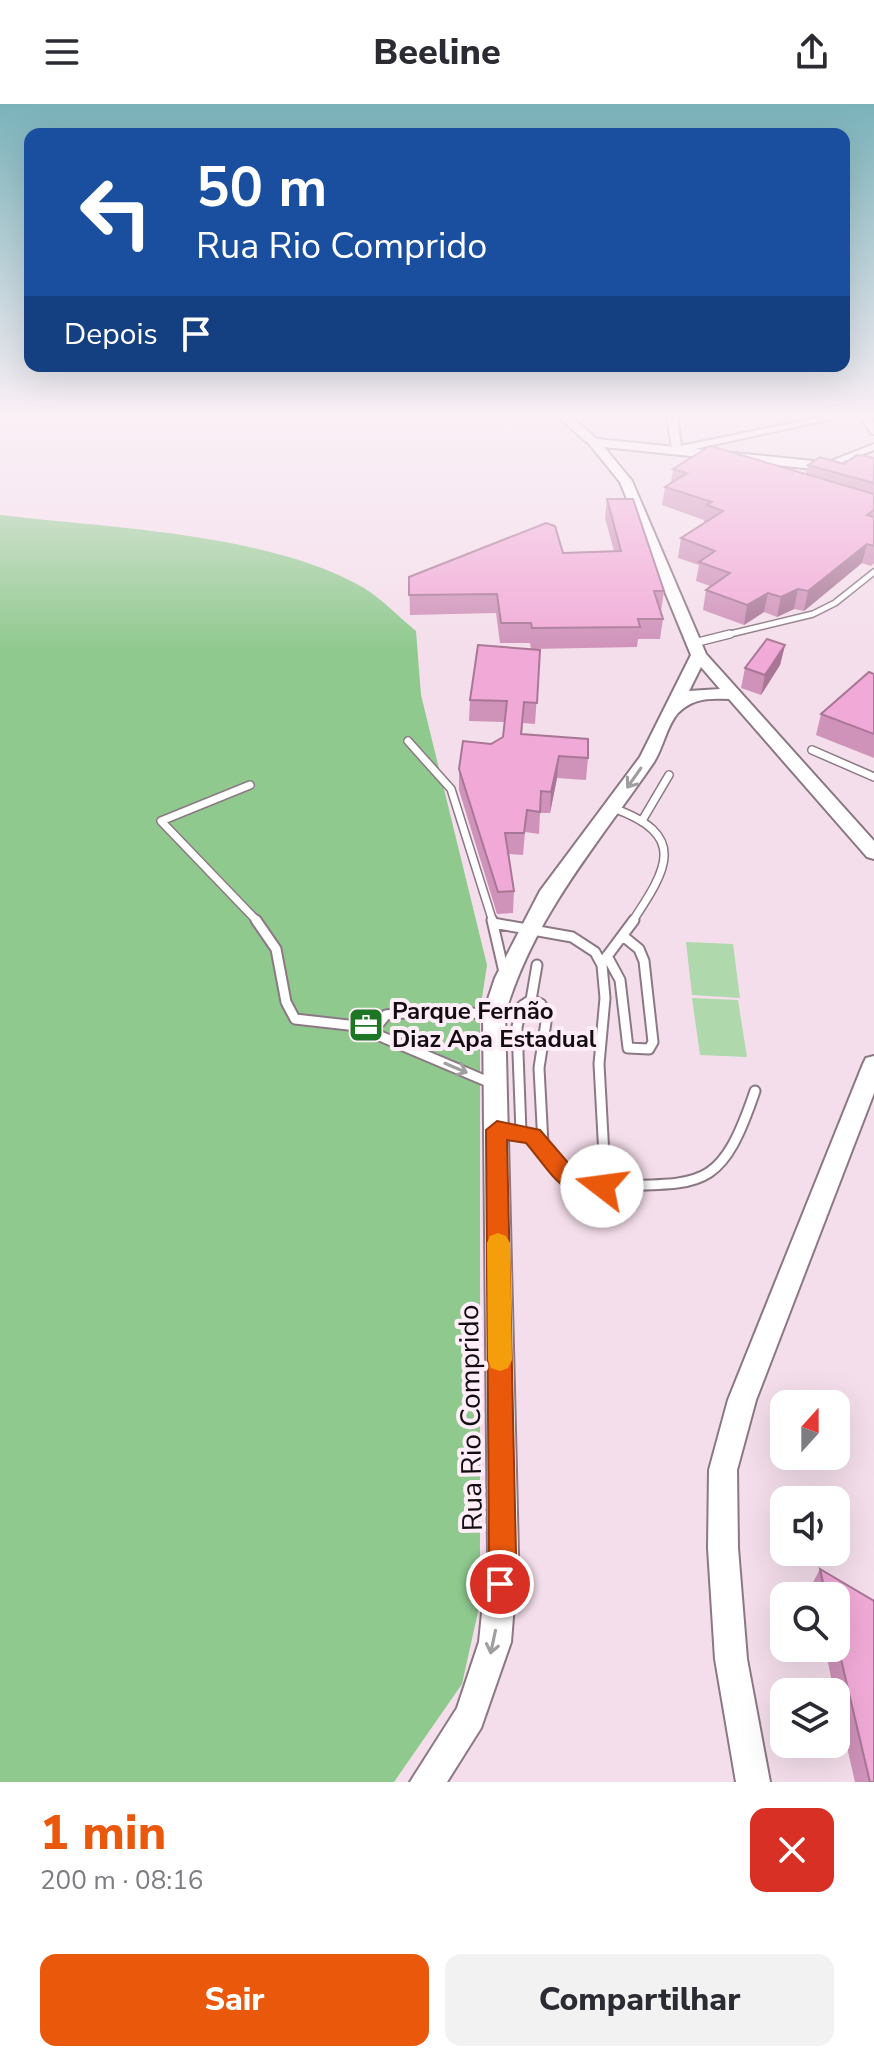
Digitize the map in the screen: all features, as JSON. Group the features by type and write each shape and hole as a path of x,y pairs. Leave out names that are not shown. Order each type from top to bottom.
{"street":[{"path":"632,494 696,649 874,853"},
{"name":"Rua Rio Comprido","path":"427,1782 470,1717 495,1642 503,1554 509,1131 496,1085 494,1014 505,978 550,891 648,758 673,711 696,649"},
{"path":"673,711 697,693 733,694"},
{"path":"753,1782 730,1645 723,1548 723,1470 742,1400 874,1064"}],"lane":[{"path":"696,649 813,614 835,603 874,572"},
{"path":"408,741 433,773 451,789 493,923 505,978"},
{"path":"812,750 874,777"},
{"path":"643,819 669,775"},
{"path":"250,785 161,821 254,919 277,951 285,1007 295,1019 375,1028"},
{"path":"602,1186 605,1174 599,1060 604,960 660,882 667,863 660,836 643,819 613,808"},
{"path":"493,923 566,934 586,943 620,980 628,1048 649,1049 653,1042 644,961 639,949 623,936"},
{"path":"537,965 531,1000 522,1006 517,1027 509,1131 543,1144 574,1184 591,1190 602,1186 687,1181 712,1172 724,1163 755,1091"},
{"path":"531,1000 541,1004 546,1022 539,1068 543,1144"},
{"path":"375,1028 386,1015 421,1011 494,1014"},
{"path":"375,1028 380,1036 496,1085"}],"green space":[{"path":"0,515 138,529 236,544 282,555 326,570 364,588 416,631 421,695 487,965 480,1011 480,1603 462,1684 394,1782 0,1782"},
{"path":"686,942 733,944 740,998 692,995"},
{"path":"692,998 738,1000 747,1057 700,1055"}],"building":[{"path":"688,494 874,494 874,510 867,515 874,517 874,546 867,544 808,591 798,589 781,597 768,593 747,605 706,590 730,573 699,562 715,551 681,538 723,511 707,505 712,502"},
{"path":"607,499 633,499 664,591 654,591 663,619 638,619 640,627 532,628 531,623 501,623 497,594 409,595 409,577 546,523 555,526 563,553 621,551"},
{"path":"767,639 785,645 765,675 745,668"},
{"path":"478,645 540,650 537,703 524,702 521,734 588,739 588,758 559,756 551,792 541,791 540,812 527,810 524,833 505,833 514,891 498,892 459,769 463,741 491,744 503,737 507,701 470,700"},
{"path":"869,672 874,674 874,734 821,714"},
{"path":"820,1569 842,1582 823,1582"},
{"path":"850,1587 874,1601 874,1782 870,1782 850,1697 850,1678 845,1678 842,1662 850,1662"}],"slow traffic":[{"path":"498,1243 500,1360"}],"place":[{"name":"Parque Fernão Diaz Apa Estadual","path":"366,1025"}],"route":[{"path":"500,1584 503,1554 497,1130 532,1136 543,1144 574,1184 583,1189 598,1190 602,1186"}]}
